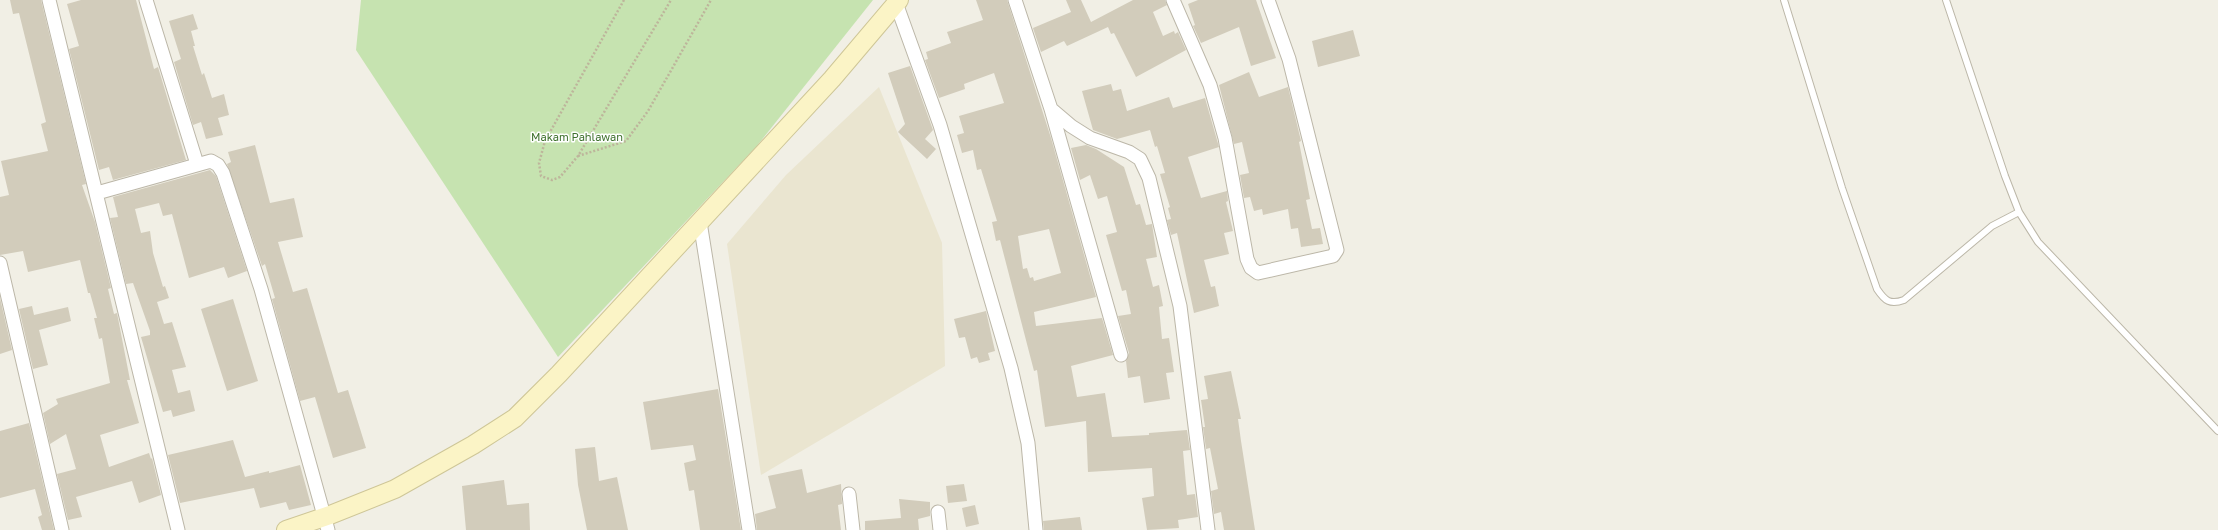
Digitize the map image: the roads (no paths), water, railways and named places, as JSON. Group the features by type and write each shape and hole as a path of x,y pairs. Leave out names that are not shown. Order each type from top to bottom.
{"main road":[{"path":"286,530 327,523 395,489 473,445 515,418 559,374 641,283 700,222 832,79 898,2"}],"street":[{"path":"49,0 178,530"},
{"path":"146,0 197,164"},
{"path":"1015,0 1051,109 1121,355"},
{"path":"1173,0 1210,85 1226,138 1247,259 1251,268 1258,273 1333,256 1337,250 1332,224 1289,59 1268,0"},
{"path":"898,2 940,125 1012,368 1028,443 1036,530"},
{"path":"1051,109 1071,126 1090,138 1129,152 1140,159 1149,178 1180,306 1208,530"},
{"path":"97,193 197,164 211,161 218,165 223,173 261,289 327,523"},
{"path":"700,222 749,530"},
{"path":"0,262 62,530"},
{"path":"849,494 853,530"},
{"path":"938,512 940,530"}],"lane":[{"path":"1784,0 1842,188 1877,289 1885,301 1894,303 1904,300 1992,226 2019,212"},
{"path":"1946,0 2005,176 2019,212 2038,242 2218,431"}],"park label":[{"name":"Makam Pahlawan","path":"577,137"}]}
